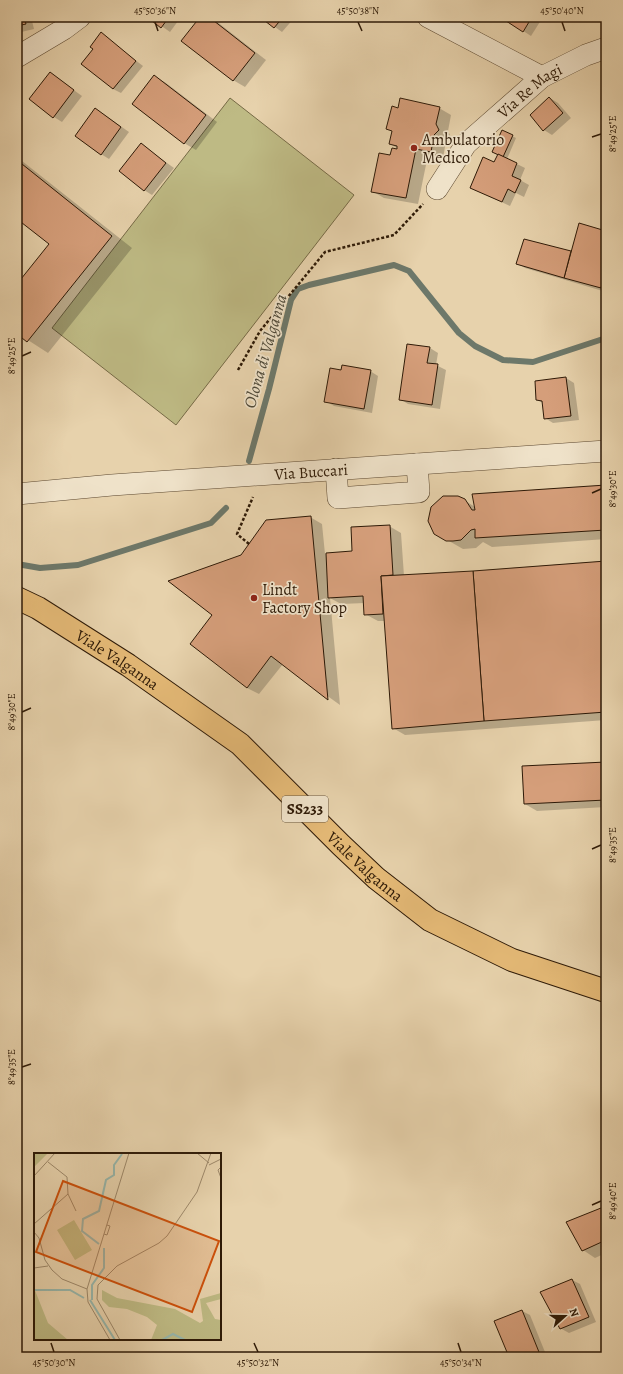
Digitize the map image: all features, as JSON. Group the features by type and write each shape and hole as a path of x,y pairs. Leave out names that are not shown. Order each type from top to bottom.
{"main road":[{"name":"Viale Valganna","path":"17,598 38,608 128,665 240,744 376,878 430,920 512,960 606,991"}],"street":[{"path":"17,57 64,29 80,17"},
{"path":"428,17 542,77"},
{"name":"Via Re Magi","path":"437,189 466,144 542,77 586,55 606,48"},
{"name":"Via Buccari","path":"17,494 125,484 606,450"},
{"path":"336,470 338,498 419,492 417,464"}],"path":[{"path":"238,370 260,332 325,252 394,235 437,189"},
{"path":"249,544 237,534 253,497"}],"shaded area":[{"path":"230,98 354,195 176,425 52,328"}],"building":[{"path":"17,17 24,17 26,24 17,26"},
{"path":"147,17 169,17 161,28"},
{"path":"200,17 209,17 255,53 233,81 181,41"},
{"path":"260,17 283,17 274,28"},
{"path":"500,17 532,17 523,32"},
{"path":"101,32 136,61 113,89 81,64 93,49 90,47"},
{"path":"50,72 74,90 53,118 29,99"},
{"path":"154,75 206,115 184,144 132,104"},
{"path":"549,97 563,113 543,131 530,115"},
{"name":"Ambulatorio Medico","path":"400,98 440,107 436,124 439,130 434,135 431,152 416,149 406,198 371,192 379,153 390,155 392,148 397,149 397,146 389,144 392,131 386,129 392,106 398,108"},
{"path":"95,108 121,127 101,155 75,136"},
{"path":"502,130 513,135 503,157 492,152"},
{"path":"141,143 166,163 144,191 119,171"},
{"path":"498,154 517,163 512,176 521,180 515,193 508,189 502,202 470,188 483,157 494,162"},
{"path":"17,160 112,236 27,342 17,334 17,284 49,244 17,219"},
{"path":"579,223 606,231 606,267 601,288 564,278"},
{"path":"524,239 571,251 564,278 516,264"},
{"path":"407,344 430,347 427,363 438,364 432,405 399,400"},
{"path":"342,365 371,370 364,409 324,402 330,368 341,370"},
{"path":"566,377 571,416 544,419 542,401 536,400 535,381"},
{"path":"606,485 606,530 475,538 475,529 471,530 461,540 446,541 434,534 428,521 431,507 443,496 458,496 465,499 472,510 475,510 472,494"},
{"name":"Lindt Factory Shop","path":"311,516 328,700 271,656 247,688 190,644 212,615 168,581 241,555 266,520"},
{"path":"390,525 393,575 381,576 383,614 364,615 363,596 328,598 326,553 352,551 351,527"},
{"path":"606,561 606,712 484,721 473,571"},
{"path":"473,571 484,721 392,729 381,576"},
{"path":"606,762 606,800 524,804 522,766"},
{"path":"606,1206 606,1240 582,1251 566,1222"},
{"path":"572,1279 589,1317 560,1329 540,1292"},
{"path":"522,1310 541,1357 509,1357 494,1321"}],"waterway":[{"name":"Olona di Valganna","path":"249,461 291,300 298,289 309,285 394,265 409,271 459,333 475,346 503,360 533,362 606,338"},
{"name":"Olona di Valganna","path":"17,564 40,568 78,565 211,523 226,508"}],"place":[{"name":"Ambulatorio Medico","path":"414,148"},
{"name":"Lindt Factory Shop","path":"254,598"}]}
